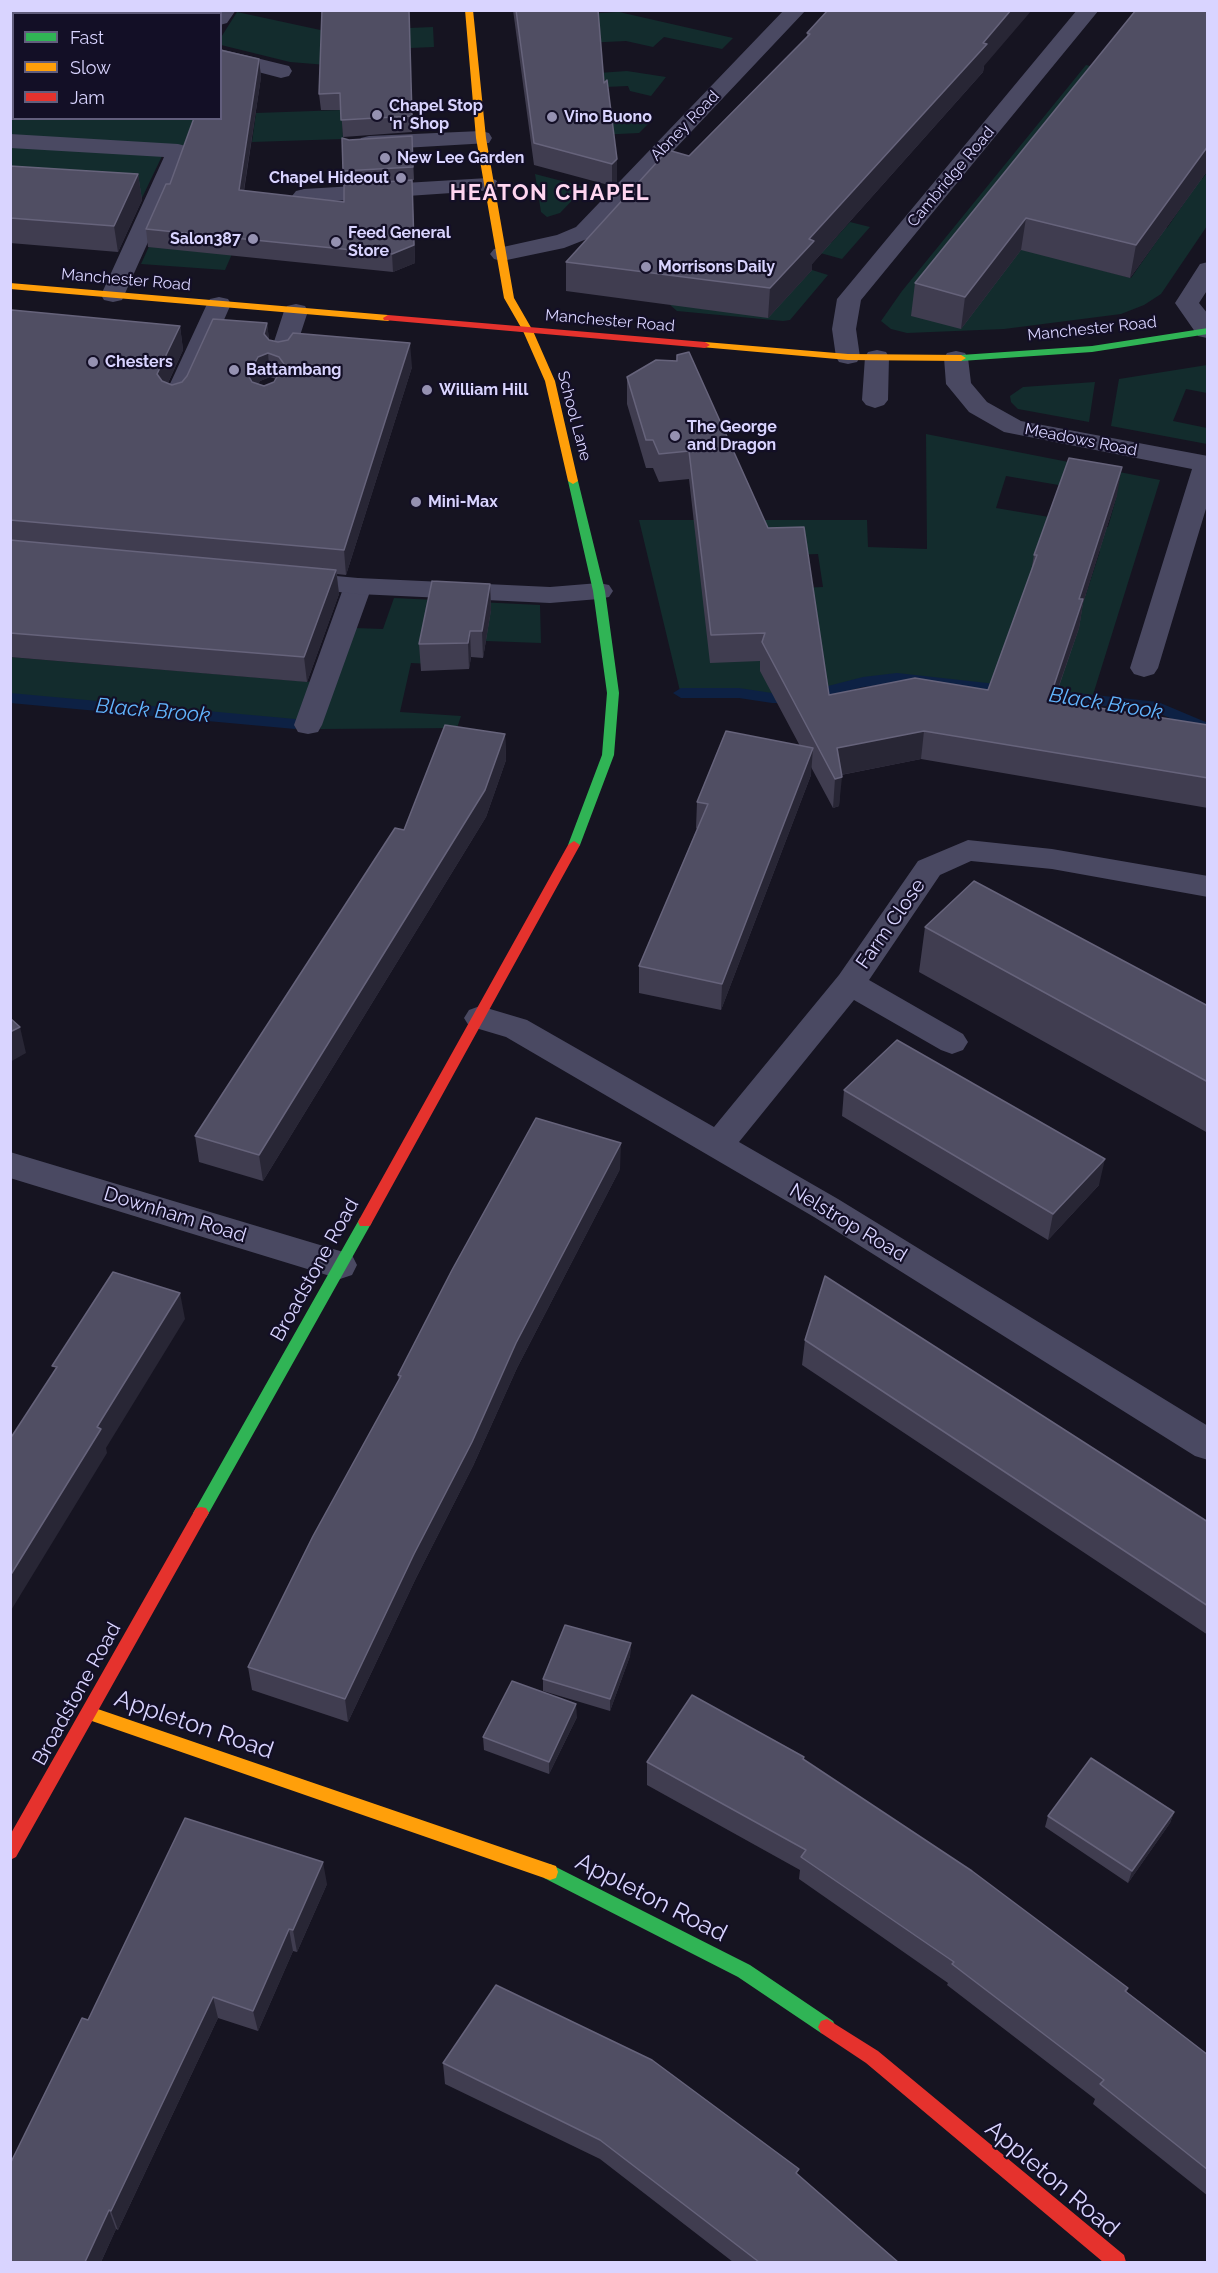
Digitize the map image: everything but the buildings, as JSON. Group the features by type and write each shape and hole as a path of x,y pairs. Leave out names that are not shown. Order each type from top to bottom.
{"main road":[{"name":"School Lane","path":"469,10 481,138 509,298 528,331 550,381 599,591 613,693"},
{"name":"Manchester Road","path":"10,286 848,357 956,358 1092,349 1207,331"},
{"name":"Broadstone Road","path":"10,1852 480,1018 579,836 608,755 613,693"},
{"name":"Appleton Road","path":"89,1713 548,1871 744,1971 872,2057 1117,2262"}],"street":[{"name":"Abney Road","path":"502,254 564,241 584,232 796,10"},
{"name":"Cambridge Road","path":"848,357 844,329 849,300 1089,10"},
{"path":"222,56 281,71"},
{"path":"350,144 481,138"},
{"path":"10,141 178,151 113,295"},
{"path":"304,196 488,185"},
{"path":"1207,331 1187,303 1208,269"},
{"path":"176,399 219,304"},
{"path":"281,357 296,311"},
{"path":"875,400 877,357"},
{"name":"Meadows Road","path":"956,358 959,384 965,392 978,407 1013,427 1207,464"},
{"path":"1144,668 1207,464"},
{"path":"265,577 358,586 550,595 599,591"},
{"path":"308,725 358,586"},
{"name":"Farm Close","path":"718,1145 850,983 929,868 968,850 1053,859 1208,887"},
{"path":"850,983 952,1042"},
{"name":"Nelstrop Road","path":"480,1018 516,1028 718,1145 856,1227 1208,1445"},
{"name":"Downham Road","path":"10,1165 340,1265"}],"green space":[{"path":"58,10 209,11 208,12 55,12"},
{"path":"237,12 325,31 339,66 290,62 222,45 222,36"},
{"path":"619,12 733,38 722,49 664,37 653,47 626,41 565,44 561,15"},
{"path":"433,27 434,47 410,48 409,28"},
{"path":"12,37 12,120 220,120 213,147 11,136 10,38"},
{"path":"1086,65 1207,94 1156,168 1202,179 1208,171 1207,226 1161,294 1144,305 1121,314 1004,329 907,333 891,329 881,321 902,291","holes":["1195,187 1167,228 1119,216","1113,223 1161,235 1131,278 1081,265"]},
{"path":"627,71 666,77 651,96 630,91 628,86 605,87 604,78 570,80 569,75"},
{"path":"342,110 343,139 252,142 256,113"},
{"path":"602,112 653,119 639,133 578,136"},
{"path":"10,145 163,154 141,200 11,191"},
{"path":"182,174 232,254 225,270 141,264"},
{"path":"535,174 585,187 560,213 547,217 541,212"},
{"path":"850,222 870,227 842,259 722,226 831,243"},
{"path":"812,270 828,275 790,320 677,311 670,305 678,295 771,314"},
{"path":"1207,365 1207,393 1186,389 1173,421 1207,428 1207,444 1111,426 1119,379"},
{"path":"1095,382 1089,422 1018,409 1011,402 1010,396 1023,387"},
{"path":"926,434 1160,480 1092,698 898,676 862,680 801,696 772,695 739,689 680,691 639,520 867,520 868,547 927,549","holes":["1006,476 1117,495 1108,527 996,508","1045,540 1100,551 1086,594 1030,583","818,554 823,587 704,592 699,558"]},
{"path":"394,598 540,605 541,643 486,641 434,608 470,666 411,663 400,712 461,716 457,728 320,729 355,628 383,629"},
{"path":"10,657 312,682 299,720 262,717 11,695"}],"waterway":[{"name":"Black Brook","path":"681,693 739,693 772,698 801,698 863,682 897,678 1158,707 1208,730"},
{"name":"Black Brook","path":"10,698 295,724"}],"traffic: fast":[{"path":"961,358 1092,349 1208,331"},
{"path":"573,481 599,591 613,693 608,755 574,845"},
{"path":"201,1513 365,1222"},
{"path":"550,1872 744,1971 827,2027"}],"traffic: slow":[{"path":"469,10 481,138 509,298 528,331 550,381 573,481"},
{"path":"10,286 388,318"},
{"path":"705,345 848,357 961,358"},
{"path":"89,1713 550,1872"}],"traffic: jam":[{"path":"388,318 705,345"},
{"path":"365,1222 574,845"},
{"path":"10,1852 201,1513"},
{"path":"827,2027 872,2057 1117,2262"}],"place":[{"name":"Chapel Stop 'n' Shop","path":"377,115"},
{"name":"Vino Buono","path":"552,117"},
{"name":"New Lee Garden","path":"385,158"},
{"name":"Chapel Hideout","path":"401,178"},
{"name":"Salon387","path":"253,239"},
{"name":"Feed General Store","path":"336,242"},
{"name":"Morrisons Daily","path":"646,267"},
{"name":"Chesters","path":"93,362"},
{"name":"Battambang","path":"234,370"},
{"name":"William Hill","path":"427,390"},
{"name":"The George and Dragon","path":"675,436"},
{"name":"Mini-Max","path":"416,502"}],"district":[{"name":"HEATON CHAPEL","path":"550,193"}]}
